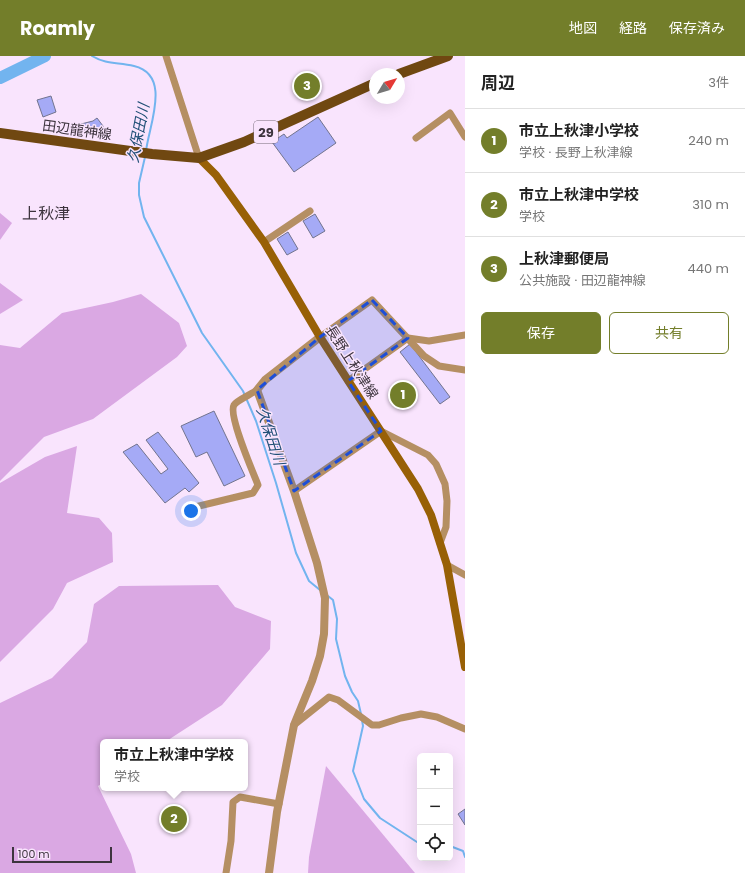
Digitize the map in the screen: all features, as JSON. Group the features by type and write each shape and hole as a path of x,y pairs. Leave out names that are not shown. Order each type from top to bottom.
{"main road":[{"path":"405,72 448,56"},
{"name":"田辺龍神線","path":"0,133 152,154 199,158 244,142 369,86"},
{"name":"長野上秋津線","path":"199,158 216,175 264,242 320,337 418,489 430,515 447,565 465,667"}],"street":[{"path":"166,56 199,158"},
{"path":"416,138 450,113 465,137"},
{"path":"264,242 310,211"},
{"path":"191,508 253,493 258,485 239,436 232,410 234,404 258,390 266,380 320,337 372,300 424,356 439,366 465,370"},
{"path":"348,380 408,338 429,341 465,335"},
{"path":"258,390 294,491 317,563 325,598 324,634 320,656 312,681 294,725 279,804 269,873"},
{"path":"294,491 381,431 428,454 436,464 444,484 446,501 446,527 440,543"},
{"path":"447,565 465,575"},
{"path":"294,725 329,697 338,700 372,725 379,725 421,714 437,717 465,729"},
{"path":"226,873 231,841 233,802 240,797 279,804"}],"highlighted area":[{"path":"372,300 408,338 348,381 381,431 294,491 257,390 320,337"}],"shaded area":[{"path":"0,213 12,223 0,240"},
{"path":"0,283 23,300 0,314"},
{"path":"141,294 179,323 187,346 177,357 93,419 44,437 0,481 0,345 20,348 62,313 113,302"},
{"path":"77,446 67,513 99,518 112,533 113,562 67,583 53,609 0,662 0,483 45,457"},
{"path":"218,585 235,607 271,621 270,649 222,705 170,739 100,739 100,785 98,786 131,854 136,873 0,873 0,703 52,678 87,642 94,604 119,586"},
{"path":"326,766 415,873 308,873 309,857"}],"building":[{"path":"51,96 56,112 43,117 37,100"},
{"path":"318,117 336,143 294,172 272,142 284,134 287,138"},
{"path":"97,118 109,134 103,138 94,128 71,133 69,127 93,121"},
{"path":"315,214 325,231 313,238 303,221"},
{"path":"288,232 298,249 287,255 277,239"},
{"path":"410,344 450,397 440,404 400,352"},
{"path":"214,411 245,476 224,486 207,452 196,457 181,426"},
{"path":"158,432 199,483 189,492 185,488 165,503 123,452 137,444 161,474 168,469 146,440"},
{"path":"465,809 465,825 458,814"}],"waterway":[{"path":"0,78 45,56"},
{"name":"久保田川","path":"92,56 108,62 134,66 146,71 152,79 155,90 154,115 146,151"},
{"name":"久保田川","path":"145,157 139,183 139,195 144,217 202,333 243,391 256,421 296,553 309,581 320,590"},
{"name":"久保田川","path":"328,596 333,600 337,619 336,639 345,676 358,701 361,714"},
{"name":"久保田川","path":"362,720 363,726 353,771 364,799 380,818 417,842"},
{"name":"久保田川","path":"453,847 463,851 465,857"}],"place":[{"name":"上秋津郵便局","path":"307,86"},
{"name":"市立上秋津小学校","path":"403,395"},
{"name":"市立上秋津中学校","path":"174,819"}],"district":[{"name":"上秋津","path":"46,213"}]}
